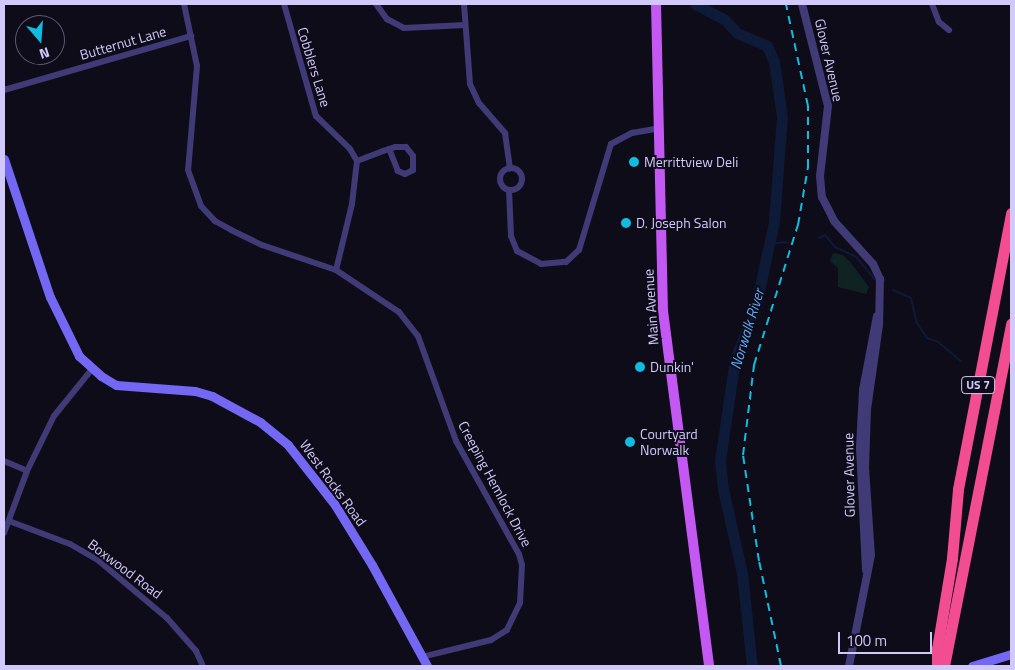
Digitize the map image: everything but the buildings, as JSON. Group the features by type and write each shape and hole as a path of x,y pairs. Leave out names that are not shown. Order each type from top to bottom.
{"highway":[{"name":"US 7","path":"937,666 937,649 952,558 958,489 1011,213"},
{"name":"US 7","path":"944,666 1011,324"}],"main road":[{"name":"Main Avenue","path":"656,4 661,128 663,311 709,666"},
{"name":"West Rocks Road","path":"4,159 59,319 72,347 92,369 108,381 124,386 195,391 212,396 260,422 288,444 340,513 372,565 427,666"},
{"path":"972,666 1011,654"}],"street":[{"name":"Creeping Hemlock Drive","path":"184,4 197,71 188,170 201,206 215,221 245,238 336,270 386,300 414,330 456,441 514,542 522,565 520,603 513,622 501,636 422,658"},
{"name":"Cobblers Lane","path":"284,4 316,116 350,149 357,161"},
{"path":"376,4 387,19 404,28 465,25"},
{"path":"464,4 470,84 478,102 505,133 512,169 521,175 522,181 516,189 509,190"},
{"name":"Glover Avenue","path":"802,4 828,106 820,176 822,198 834,220 878,272 878,312 867,409 865,468 871,555 849,666"},
{"path":"932,4 939,22 949,30"},
{"name":"Butternut Lane","path":"4,90 191,36"},
{"path":"512,169 503,172 501,180 509,190 511,236 517,251 541,264 566,262 580,250 611,144 632,133 661,128"},
{"path":"336,270 352,204 357,161 389,149 401,146 410,149 414,156 413,170 405,174 398,171 389,149"},
{"path":"4,533 27,471 60,406 92,369"},
{"path":"4,461 27,471"},
{"name":"Boxwood Road","path":"9,520 70,544 99,561 167,618 196,651 202,666"}],"green space":[{"path":"833,253 843,255 851,263 869,287 866,294 838,287 838,268 830,261"}],"waterway":[{"name":"Norwalk River","path":"695,4 725,20 737,33 767,46 774,62 782,117 774,222 755,309 735,359 720,461 723,489 742,573 752,666"},
{"path":"819,238 825,235 835,247 856,257 875,280"},
{"path":"768,244 788,242"},
{"path":"893,290 911,298 917,323 927,338 938,342 961,361"},
{"path":"1011,405 1011,442"}],"railway":[{"path":"781,666 759,561 743,455 754,365 798,225 808,167 808,106 786,4"}],"place":[{"name":"Merrittview Deli","path":"634,162"},
{"name":"D. Joseph Salon","path":"626,223"},
{"name":"Dunkin'","path":"640,367"},
{"name":"Courtyard Norwalk","path":"630,442"}]}
